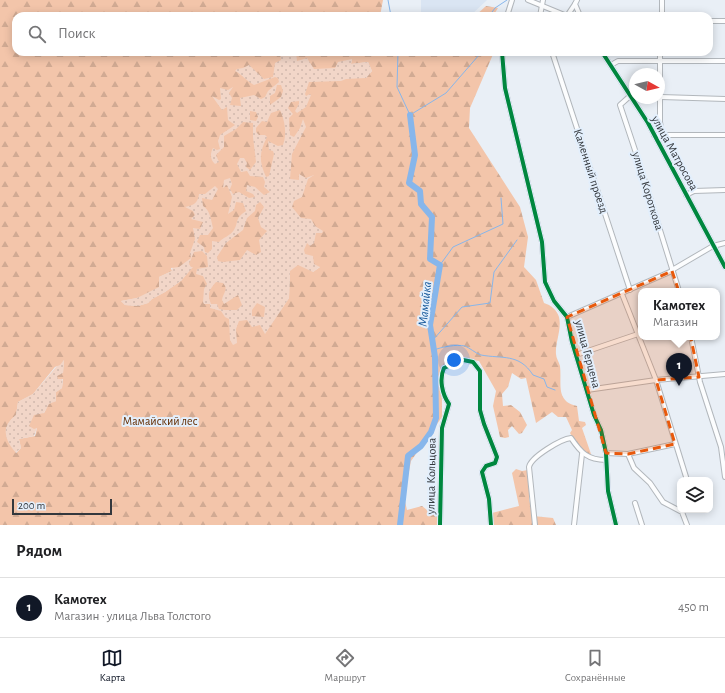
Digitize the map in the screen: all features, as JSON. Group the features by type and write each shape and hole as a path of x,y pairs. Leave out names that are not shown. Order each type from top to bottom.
{"street":[{"path":"508,12 512,0"},
{"path":"528,0 558,12"},
{"path":"540,12 543,0"},
{"path":"662,0 662,12"},
{"path":"570,12 576,2"},
{"path":"576,2 579,12"},
{"path":"713,21 725,21"},
{"name":"улица Герцена","path":"502,56 505,88 542,242 545,282 554,301 567,317 576,355 594,415 601,430 606,453 608,491 616,525"},
{"name":"Каменный проезд","path":"553,56 630,290"},
{"name":"улица Матросова","path":"605,56 629,94"},
{"path":"660,56 660,68"},
{"path":"611,65 618,61 725,61"},
{"name":"улица Короткова","path":"629,97 620,105 677,288"},
{"path":"665,97 725,99"},
{"name":"улица Матросова","path":"635,104 654,135 725,267"},
{"path":"661,104 660,122 662,134"},
{"path":"654,135 725,135"},
{"path":"686,195 694,191 725,190"},
{"path":"567,317 672,271 713,246 725,243"},
{"path":"576,355 638,334 622,294"},
{"path":"640,340 656,380 686,477"},
{"path":"692,340 699,378 721,447 725,477"},
{"name":"улица Кольцова","path":"440,525 442,428 449,404 444,397 441,375 444,368 463,360 476,364 480,371 480,410 497,457 495,463 486,466 482,472 489,499 491,525"},
{"path":"587,390 656,380 699,378 725,374"},
{"path":"535,525 528,467 530,461 567,438 571,438 582,454 590,458 606,460"},
{"path":"606,453 628,454 675,444"},
{"path":"574,525 582,454"},
{"path":"628,454 634,468 650,483 663,502 682,512 687,525"},
{"path":"635,502 642,525"}],"highlighted area":[{"path":"672,271 685,310 699,377 656,380 675,444 628,454 606,453 567,317"}],"shaded area":[{"path":"421,0 487,0 474,12 421,12"},
{"path":"253,56 344,56 352,59 351,64 368,62 372,71 366,78 321,266 313,272 290,271 289,298 255,350 232,347 182,280 148,303 138,306 125,305 121,301 137,298 159,277 172,271 179,225 211,95 216,65"},
{"path":"64,360 62,388 56,392 56,401 48,407 34,436 19,439 21,448 15,453 8,443 6,429 8,424 16,415 18,402 33,394"}],"green space":[{"name":"Мамайский лес","path":"0,0 383,0 381,12 12,12 12,56 280,56 281,60 275,63 273,77 264,79 249,65 235,71 254,85 275,77 278,78 279,82 268,91 265,97 261,99 254,95 240,98 241,106 230,105 232,98 229,93 233,87 228,90 220,88 221,99 219,100 212,96 222,110 227,107 228,120 235,125 220,135 218,141 220,149 217,150 213,148 211,152 212,161 215,164 219,162 216,155 224,147 224,136 236,129 243,122 253,123 256,162 250,170 246,167 247,163 244,158 240,158 237,164 241,172 247,171 250,176 263,177 265,182 264,187 270,192 264,195 255,187 247,185 246,191 253,194 255,197 249,198 239,192 233,194 230,189 232,184 230,178 224,180 223,188 227,185 232,197 228,214 234,210 236,202 243,203 246,211 238,218 231,234 219,242 212,241 212,249 208,253 205,252 204,247 197,242 200,235 208,235 213,228 209,213 203,206 202,198 212,200 218,189 215,186 205,194 199,194 198,200 195,203 185,207 193,211 195,215 191,219 203,222 200,229 193,228 195,239 190,253 191,258 179,267 171,268 172,271 159,277 159,287 137,298 121,301 125,305 138,306 148,303 182,280 193,267 189,264 194,252 202,251 207,256 208,267 197,269 196,274 203,276 207,284 204,289 203,302 204,304 210,304 210,308 221,311 225,317 229,319 230,340 233,345 237,343 236,329 239,321 247,320 252,327 260,325 265,334 289,298 290,271 298,265 313,272 320,267 314,264 313,256 305,254 304,250 307,243 310,246 314,243 316,233 322,233 323,231 315,226 311,219 301,218 292,207 294,201 302,197 308,179 314,175 306,178 299,174 299,180 290,179 292,154 306,127 303,119 300,128 294,137 290,135 289,118 293,114 288,108 291,102 299,101 295,111 297,113 306,107 311,95 306,96 305,94 309,82 341,81 346,79 366,78 372,71 368,62 351,64 352,59 338,62 335,68 314,69 307,58 297,61 296,56 492,56 470,108 469,128 520,207 528,237 524,267 536,280 544,303 553,308 559,317 560,326 556,345 556,357 560,366 560,385 562,396 570,404 577,406 579,421 585,422 586,425 582,428 591,454 584,453 578,447 570,433 572,430 566,417 558,417 552,412 536,423 526,378 521,379 512,373 508,387 502,394 503,406 511,405 520,412 527,425 522,433 519,434 512,426 508,430 509,437 500,437 493,406 496,391 479,361 453,358 441,369 437,380 442,399 442,417 411,461 404,497 407,510 422,506 427,510 437,511 439,525 0,525","holes":["64,360 63,373 57,376 58,379 63,379 62,388 56,392 56,401 49,404 44,413 34,415 29,426 34,429 37,428 35,436 19,439 21,448 16,453 9,443 6,429 8,424 16,415 18,402 33,394 55,367 60,365"]},
{"path":"486,6 498,8 496,12 479,12"},
{"path":"277,85 281,85 283,91 281,97 270,105 270,96 275,93"},
{"path":"280,110 285,128 285,137 283,145 278,146 268,141 269,150 273,151 274,154 269,176 266,177 261,162 261,152 267,137 265,135 259,135 256,132 256,128 262,121 267,122 271,113"},
{"path":"250,111 256,112 258,117 256,121 250,120"},
{"path":"260,202 264,207 258,218 261,227 267,231 259,240 261,252 256,255 247,250 240,260 223,262 218,261 217,257 226,243 243,230 247,218 255,211 256,205"},
{"path":"216,282 223,283 226,287 222,300 224,304 238,295 242,305 237,310 219,309 217,304 211,304 209,292"},
{"path":"257,303 265,307 264,317 252,316 252,310"},
{"path":"516,469 522,471 528,470 530,479 529,499 533,516 553,518 556,525 492,525 492,513 519,506 512,473"}],"waterway":[{"name":"Мамайка","path":"388,0 390,12"},
{"name":"Мамайка","path":"492,12 495,8 507,0"},
{"name":"Мамайка","path":"398,56 397,87 410,115 446,93 478,56"},
{"name":"Мамайка","path":"400,525 408,456 421,446 431,432 436,418 435,357 430,325 440,265 430,259 432,217 421,204 420,191 409,183 415,155 410,115"},
{"path":"440,265 453,247 503,224 501,198"},
{"path":"433,340 462,307 490,303 494,272 517,240"},
{"path":"434,350 449,346 462,345 481,355 510,358 522,363 533,375 544,379 547,387 555,390"}],"cycle path":[{"path":"502,56 505,88 542,242 545,282 554,301 567,317 572,342 594,415 601,430 606,453 608,491 616,525"},
{"path":"605,56 648,123 725,267"},
{"path":"440,525 442,428 449,404 443,391 442,372 444,368 463,360 473,362 480,371 480,410 497,457 495,463 486,466 482,472 489,499 491,525"}],"place":[{"name":"Камотех","path":"679,386"}]}
